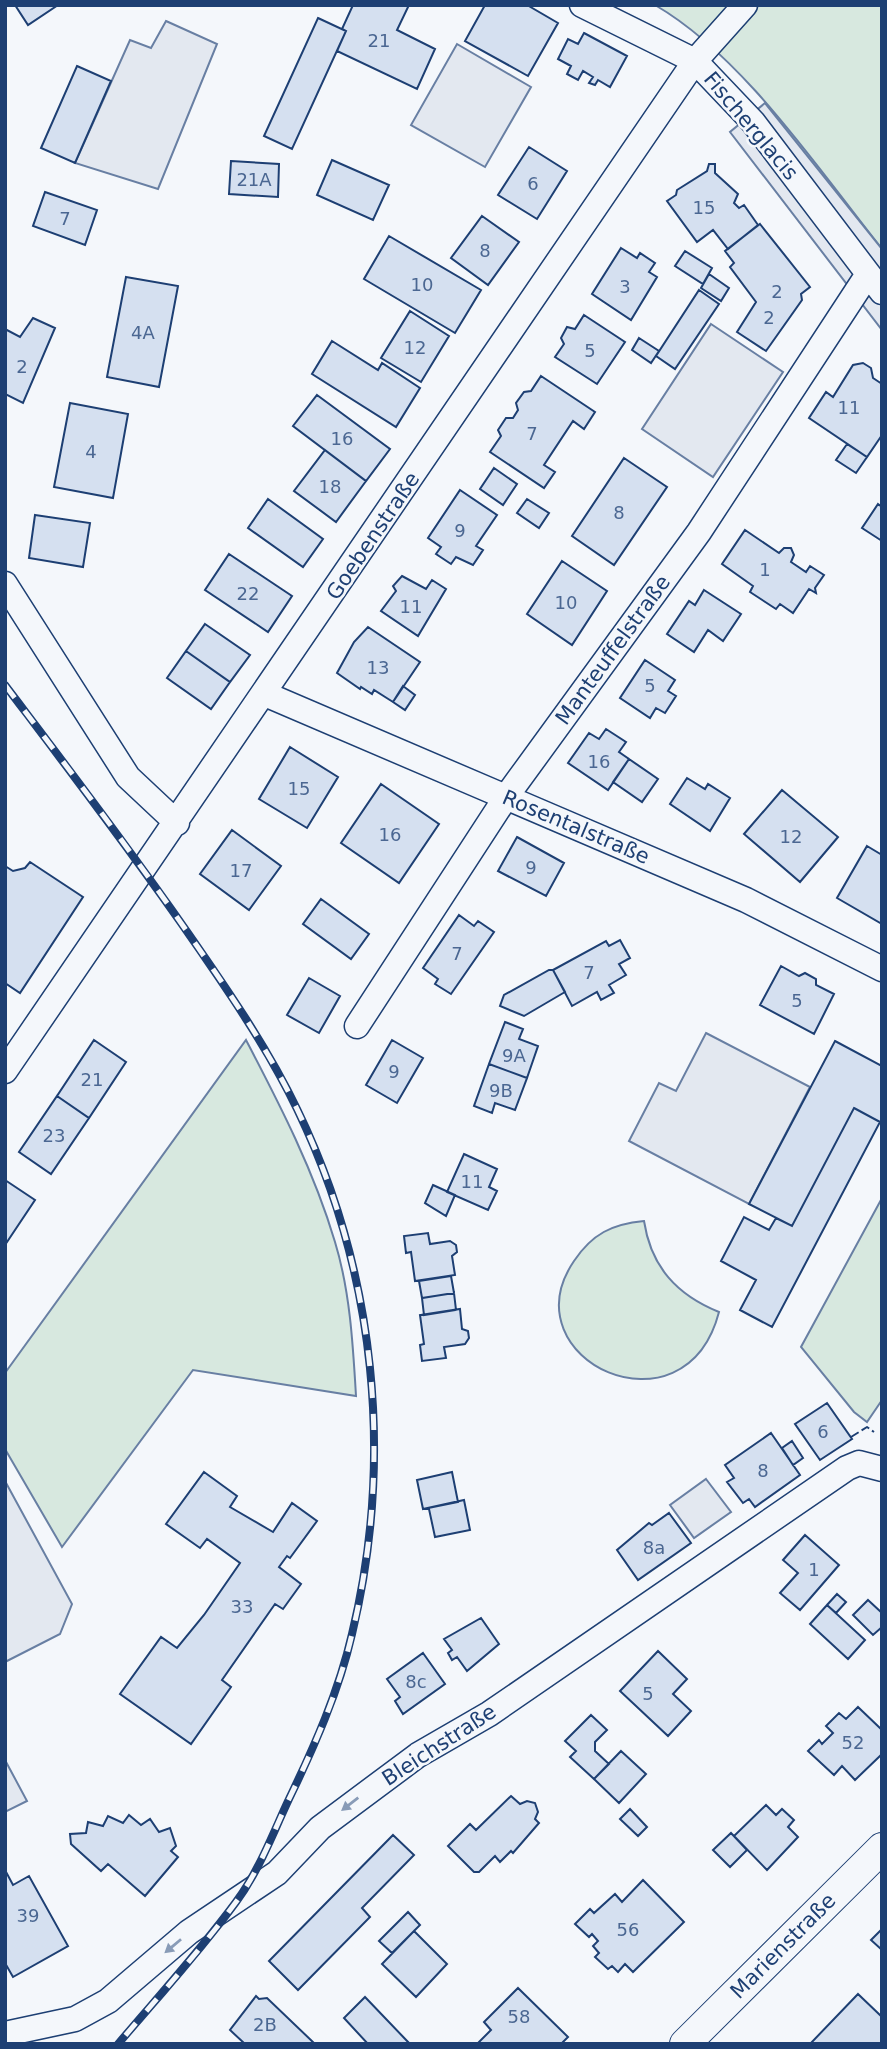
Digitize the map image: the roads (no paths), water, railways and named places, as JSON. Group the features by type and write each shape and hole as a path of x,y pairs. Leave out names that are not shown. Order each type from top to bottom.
{"street":[{"name":"Fischerglacis","path":"582,5 695,61 753,122 875,283"},
{"name":"Goebenstraße","path":"5,1071 177,823 695,61 745,5"},
{"name":"Manteuffelstraße","path":"357,1026 506,797 699,532 875,283"},
{"path":"5,584 128,777 177,823"},
{"name":"Rosentalstraße","path":"265,694 746,900 882,969"},
{"name":"Bleichstraße","path":"5,2034 75,2019 108,2000 189,1932 276,1873 320,1828 418,1755 489,1714 847,1468 859,1463 882,1469"},
{"name":"Marienstraße","path":"685,2044 882,1848"}],"railway":[{"path":"5,685 188,933 273,1063 324,1171 345,1235 360,1301 370,1367 374,1434 372,1501 365,1568 347,1655 333,1698 259,1865 244,1890 193,1956 118,2044"}]}
